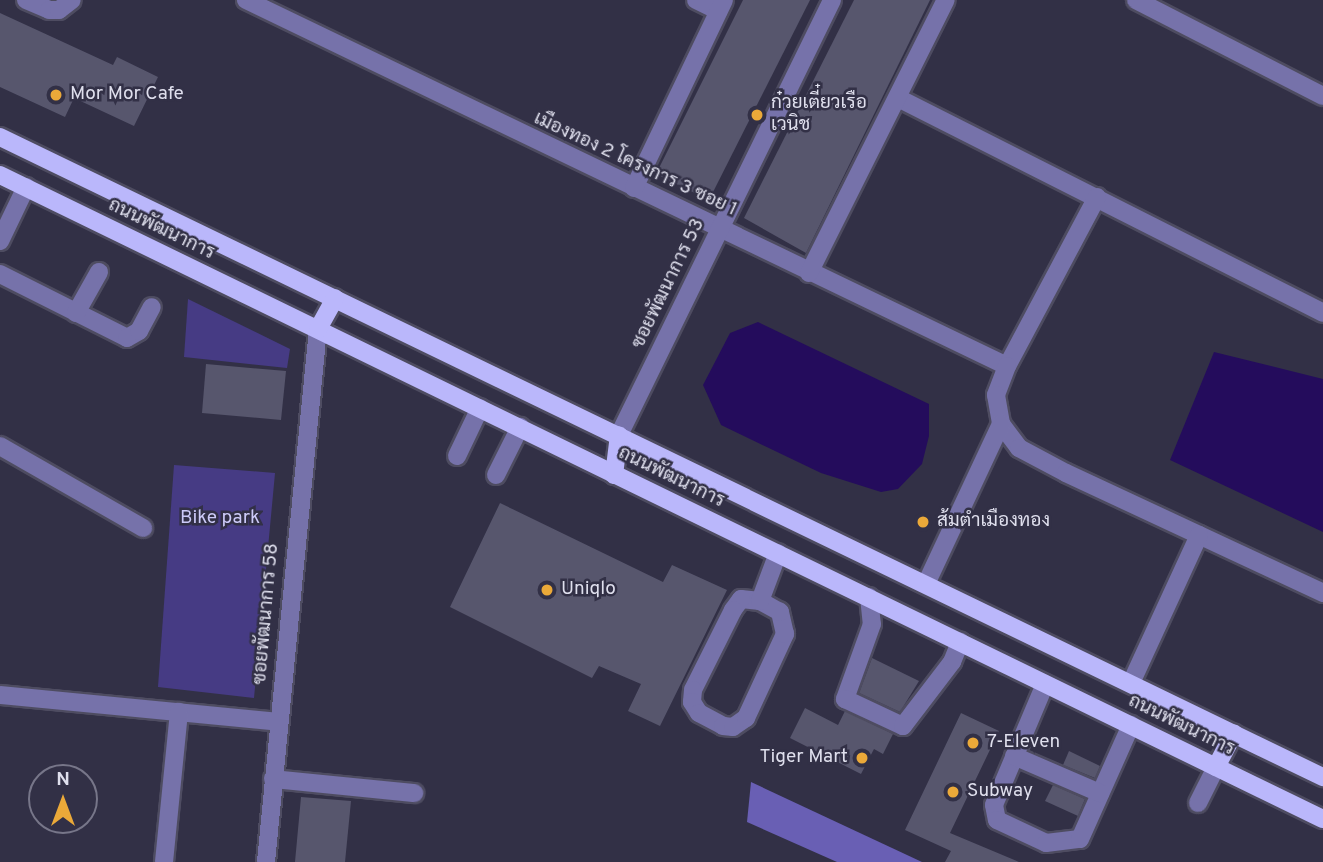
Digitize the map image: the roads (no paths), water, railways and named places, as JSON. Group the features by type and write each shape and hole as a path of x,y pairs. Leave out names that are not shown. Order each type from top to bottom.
{"main road":[{"name":"ถนนพัฒนาการ","path":"0,137 1323,776"},
{"name":"ถนนพัฒนาการ","path":"0,175 1323,819"},
{"path":"318,329 335,298"},
{"path":"614,475 619,435"},
{"path":"1216,767 1234,733"}],"street":[{"path":"26,0 49,10 59,10 72,0"},
{"name":"เมืองทอง 2 โครงการ 3 ซอย 1","path":"246,0 1007,366"},
{"path":"634,188 721,5 696,0"},
{"name":"ซอยพัฒนาการ 53","path":"619,435 832,0"},
{"path":"809,273 946,0"},
{"path":"1136,0 1323,96"},
{"path":"898,98 1323,313"},
{"path":"0,242 26,187"},
{"path":"1097,197 1007,366 996,396 1000,424 1018,448 1323,593"},
{"path":"76,313 99,272"},
{"path":"0,274 127,338 139,331 152,307"},
{"name":"ซอยพัฒนาการ 58","path":"265,862 318,329"},
{"path":"457,456 480,408"},
{"path":"926,584 1000,424"},
{"path":"496,475 520,427"},
{"path":"0,446 143,528"},
{"path":"1131,683 1199,535"},
{"path":"760,601 778,553"},
{"path":"869,597 872,624 845,699 903,726 951,662 960,642"},
{"path":"741,599 760,601 780,612 785,634 746,718 733,727 723,726 699,713 692,702 693,690 741,599"},
{"path":"1045,684 994,805 998,820 1046,843 1080,839 1131,725"},
{"path":"0,695 278,722"},
{"path":"164,862 179,712"},
{"path":"1014,756 1100,793"},
{"path":"1198,803 1216,767"},
{"path":"273,779 414,793"}],"place":[{"name":"Mor Mor Cafe","path":"56,95"},
{"name":"ก๋วยเตี๋ยวเรือ เวนิช","path":"757,115"},
{"name":"ส้มตำเมืองทอง","path":"923,522"},
{"name":"Uniqlo","path":"547,590"},
{"name":"7-Eleven","path":"973,743"},
{"name":"Tiger Mart","path":"862,758"},
{"name":"Subway","path":"953,792"}],"park label":[{"name":"Bike park","path":"220,519"}]}
